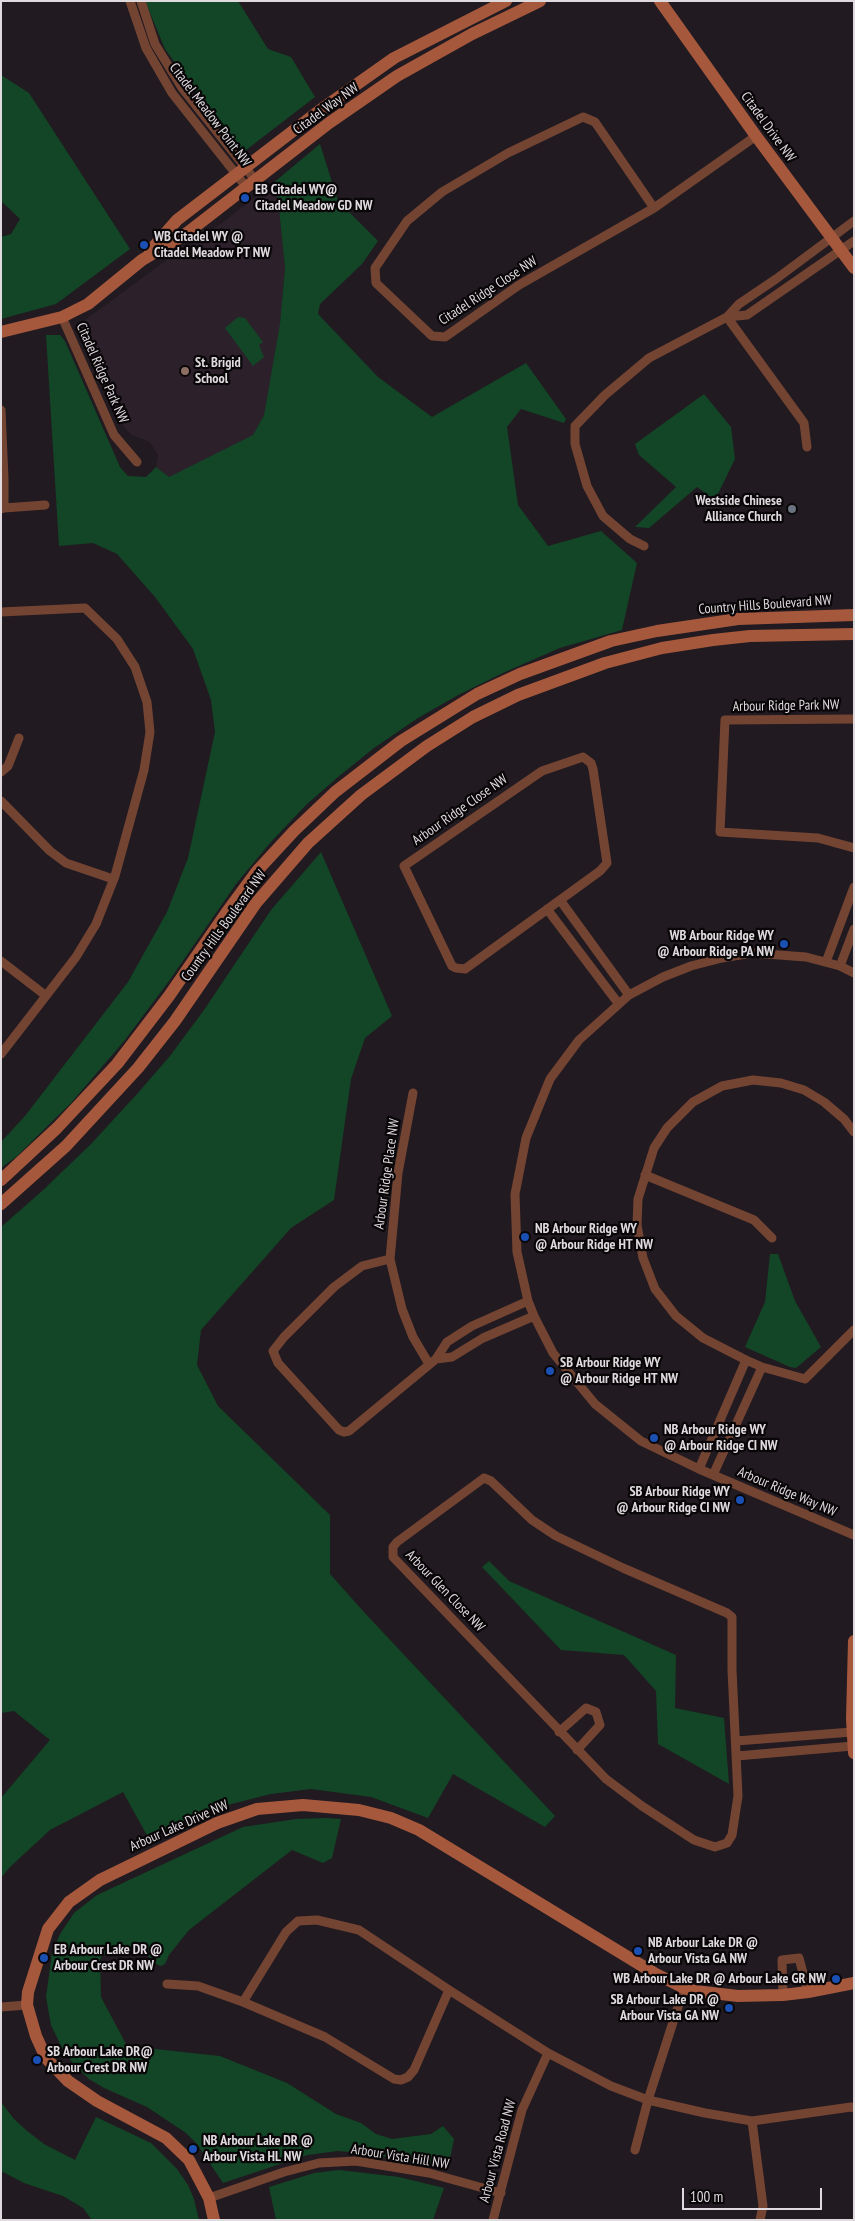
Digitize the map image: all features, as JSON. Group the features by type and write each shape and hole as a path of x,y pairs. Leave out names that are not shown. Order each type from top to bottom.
{"street":[{"name":"Citadel Meadow Point NW","path":"130,1 146,48 172,93 242,172"},
{"name":"Citadel Meadow Point NW","path":"141,1 155,44 177,80 251,184"},
{"name":"Citadel Way NW","path":"142,260 177,220 320,111 394,58 506,1"},
{"name":"Citadel Way NW","path":"1,332 62,317 88,304 142,260 187,233 329,123 397,76 472,34 540,1"},
{"name":"Citadel Drive NW","path":"660,1 830,238 854,268"},
{"path":"466,21 472,34"},
{"path":"320,111 329,123"},
{"name":"Citadel Ridge Close NW","path":"654,208 596,122 583,117 508,152 442,192 406,221 375,268 376,283 432,336 445,337 519,285 654,208 756,136"},
{"path":"727,318 739,304 776,279 854,220"},
{"path":"644,546 630,539 603,516 587,486 575,444 575,426 605,395 649,358 727,318 747,315 854,241"},
{"name":"Citadel Ridge Park NW","path":"62,317 114,435 137,462"},
{"path":"727,318 804,423 807,447"},
{"path":"1,410 2,508 45,505"},
{"path":"1,612 85,608 117,639 135,667 147,702 150,732 144,770 113,880 96,924 76,957 1,1054"},
{"name":"Country Hills Boulevard NW","path":"1,1180 57,1128 117,1064 169,996 257,871 335,792 401,741 477,694 520,674 611,641 656,630 730,620 854,615"},
{"name":"Country Hills Boulevard NW","path":"1,1204 66,1146 138,1068 175,1021 256,903 302,849 361,795 427,746 473,717 518,696 581,670 615,660 662,648 713,640 750,636 854,634"},
{"name":"Arbour Ridge Park NW","path":"854,719 725,720 720,832 818,838 854,848"},
{"path":"1,772 8,766 19,738"},
{"name":"Arbour Ridge Close NW","path":"583,757 591,763 593,769 607,863 600,871 548,909 465,969 456,968 452,966 404,866 542,771 583,757"},
{"path":"1,801 50,851 66,863 113,880"},
{"path":"826,962 854,887"},
{"path":"560,900 629,995"},
{"path":"548,909 618,1003"},
{"path":"840,966 854,929"},
{"name":"Arbour Ridge Way NW","path":"854,973 840,966 806,957 752,953 691,966 663,977 629,995 579,1040 550,1079 526,1138 515,1194 517,1252 528,1301 553,1353 595,1404 641,1441 699,1469 854,1535"},
{"path":"1,961 45,995"},
{"path":"854,1132 844,1119 824,1102 804,1090 781,1083 754,1080 722,1086 693,1102 667,1128 654,1148 638,1199 637,1225 643,1258 655,1289 676,1316 703,1338 746,1360 762,1367 805,1379 854,1330"},
{"name":"Arbour Ridge Place NW","path":"414,1093 398,1173 390,1259 402,1309 413,1337 433,1362"},
{"path":"644,1175 754,1220 772,1238"},
{"path":"390,1259 362,1266 334,1287 273,1351 278,1363 339,1430 344,1432 349,1431 433,1362 447,1342 466,1330 528,1301"},
{"path":"433,1362 452,1357 484,1338 534,1316"},
{"path":"699,1469 746,1360"},
{"path":"713,1475 762,1367"},
{"name":"Arbour Glen Close NW","path":"484,1478 491,1481 532,1520 556,1536 730,1615 734,1622 732,1670 736,1742 738,1796 732,1835 727,1843 715,1847 694,1840 642,1806 606,1779 393,1557 393,1547 480,1479 484,1478"},
{"path":"737,1756 853,1751 854,1641"},
{"path":"559,1732 586,1708 596,1712 600,1725 577,1750"},
{"path":"736,1742 852,1727"},
{"name":"Arbour Lake Drive NW","path":"214,2220 209,2198 189,2160 166,2138 97,2101 68,2081 46,2058 36,2036 28,2005 28,1992 48,1929 69,1902 100,1880 218,1823 258,1810 303,1805 360,1810 391,1818 419,1830 654,1973 684,1988 738,1996 783,1995 854,1983"},
{"path":"243,2002 286,1932 298,1921 317,1920 359,1930 548,2053 611,2086 648,2100 752,2121 854,2108"},
{"path":"783,1995 782,1960 799,1958 808,1992"},
{"path":"167,1984 198,1986 243,2002 325,2037 394,2079 401,2080 408,2077 414,2070 449,1990"},
{"path":"635,2150 648,2100 684,1988"},
{"path":"1,2007 28,2005"},
{"name":"Arbour Vista Road NW","path":"493,2220 522,2110 548,2053"},
{"path":"752,2121 763,2206 760,2220"},
{"name":"Arbour Vista Hill NW","path":"209,2198 284,2172 319,2163 356,2162 429,2173 501,2193"}],"shaded area":[{"name":"St. Brigid School","path":"272,184 278,199 285,268 280,328 264,415 253,435 169,477 156,467 158,455 150,442 132,435 124,427 78,325 167,260 222,223"}],"green space":[{"path":"145,1 238,1 268,49 291,57 315,97 241,154 202,106 202,100 165,49"},
{"path":"1,75 29,93 130,249 56,304 1,319 1,237 11,234 20,219 1,201"},
{"path":"320,144 338,201 378,241 362,264 320,304 318,314 378,377 432,417 526,363 566,419 564,423 521,409 507,427 518,505 548,546 601,531 637,563 622,630 560,648 460,694 418,718 374,748 338,777 307,804 270,843 236,884 169,981 125,1040 71,1103 16,1157 1,1168 1,1142 25,1116 128,982 167,912 188,858 215,732 211,700 193,649 155,597 117,554 93,543 59,546 46,335 60,335 65,341 120,467 128,476 146,477 156,467 169,477 253,435 264,415 280,324 285,268 278,199 272,184"},
{"path":"238,317 245,318 263,342 259,345 264,357 253,366 225,328"},
{"path":"704,394 731,427 735,459 715,500 697,487 649,528 635,527 676,487 639,455 635,444"},
{"path":"321,852 392,1016 365,1038 351,1079 334,1200 291,1228 201,1330 197,1365 218,1406 330,1515 330,1574 555,1816 545,1827 453,1774 428,1818 371,1797 311,1789 271,1794 212,1809 149,1839 123,1792 50,1830 10,1867 1,1878 1,1798 50,1740 14,1711 1,1713 1,1227 91,1144 170,1056 204,1010 271,910"},
{"path":"770,1254 778,1254 795,1301 821,1347 796,1368 745,1347 765,1302"},
{"path":"489,1561 509,1581 676,1655 675,1708 724,1718 729,1784 658,1744 656,1691 624,1655 561,1650 482,1567"},
{"path":"296,1819 341,1819 332,1858 323,1863 292,1850 189,1930 169,1955 165,1964 161,1966 156,1964 143,1951 108,1950 100,1959 101,1997 127,2046 220,2056 287,2083 336,2114 361,2123 376,2134 392,2139 431,2134 443,2126 454,2139 448,2169 371,2154 338,2151 307,2155 223,2183 197,2144 186,2133 147,2107 104,2088 89,2079 74,2065 62,2048 51,2025 46,1997 52,1953 60,1934 74,1913 97,1895 243,1827"},
{"path":"1,2102 14,2119 26,2130 44,2144 75,2160 96,2117 151,2143 177,2169 188,2185 194,2199 199,2220 92,2220 83,2208 63,2196 24,2183 1,2171"},
{"path":"339,2170 399,2177 444,2188 433,2220 276,2220 269,2187 314,2173"}],"place":[{"name":"EB Citadel WY@ Citadel Meadow GD NW","path":"245,198"},
{"name":"WB Citadel WY @ Citadel Meadow PT NW","path":"144,245"},
{"name":"St. Brigid School","path":"185,371"},
{"name":"Westside Chinese Alliance Church","path":"792,509"},
{"name":"WB Arbour Ridge WY @ Arbour Ridge PA NW","path":"784,944"},
{"name":"NB Arbour Ridge WY @ Arbour Ridge HT NW","path":"525,1237"},
{"name":"SB Arbour Ridge WY @ Arbour Ridge HT NW","path":"550,1371"},
{"name":"NB Arbour Ridge WY @ Arbour Ridge CI NW","path":"654,1438"},
{"name":"SB Arbour Ridge WY @ Arbour Ridge CI NW","path":"740,1500"},
{"name":"NB Arbour Lake DR @ Arbour Vista GA NW","path":"638,1951"},
{"name":"EB Arbour Lake DR @ Arbour Crest DR NW","path":"44,1958"},
{"name":"WB Arbour Lake DR @ Arbour Lake GR NW","path":"836,1979"},
{"name":"SB Arbour Lake DR @ Arbour Vista GA NW","path":"729,2008"},
{"name":"SB Arbour Lake DR@ Arbour Crest DR NW","path":"37,2060"},
{"name":"NB Arbour Lake DR @ Arbour Vista HL NW","path":"193,2149"}]}
